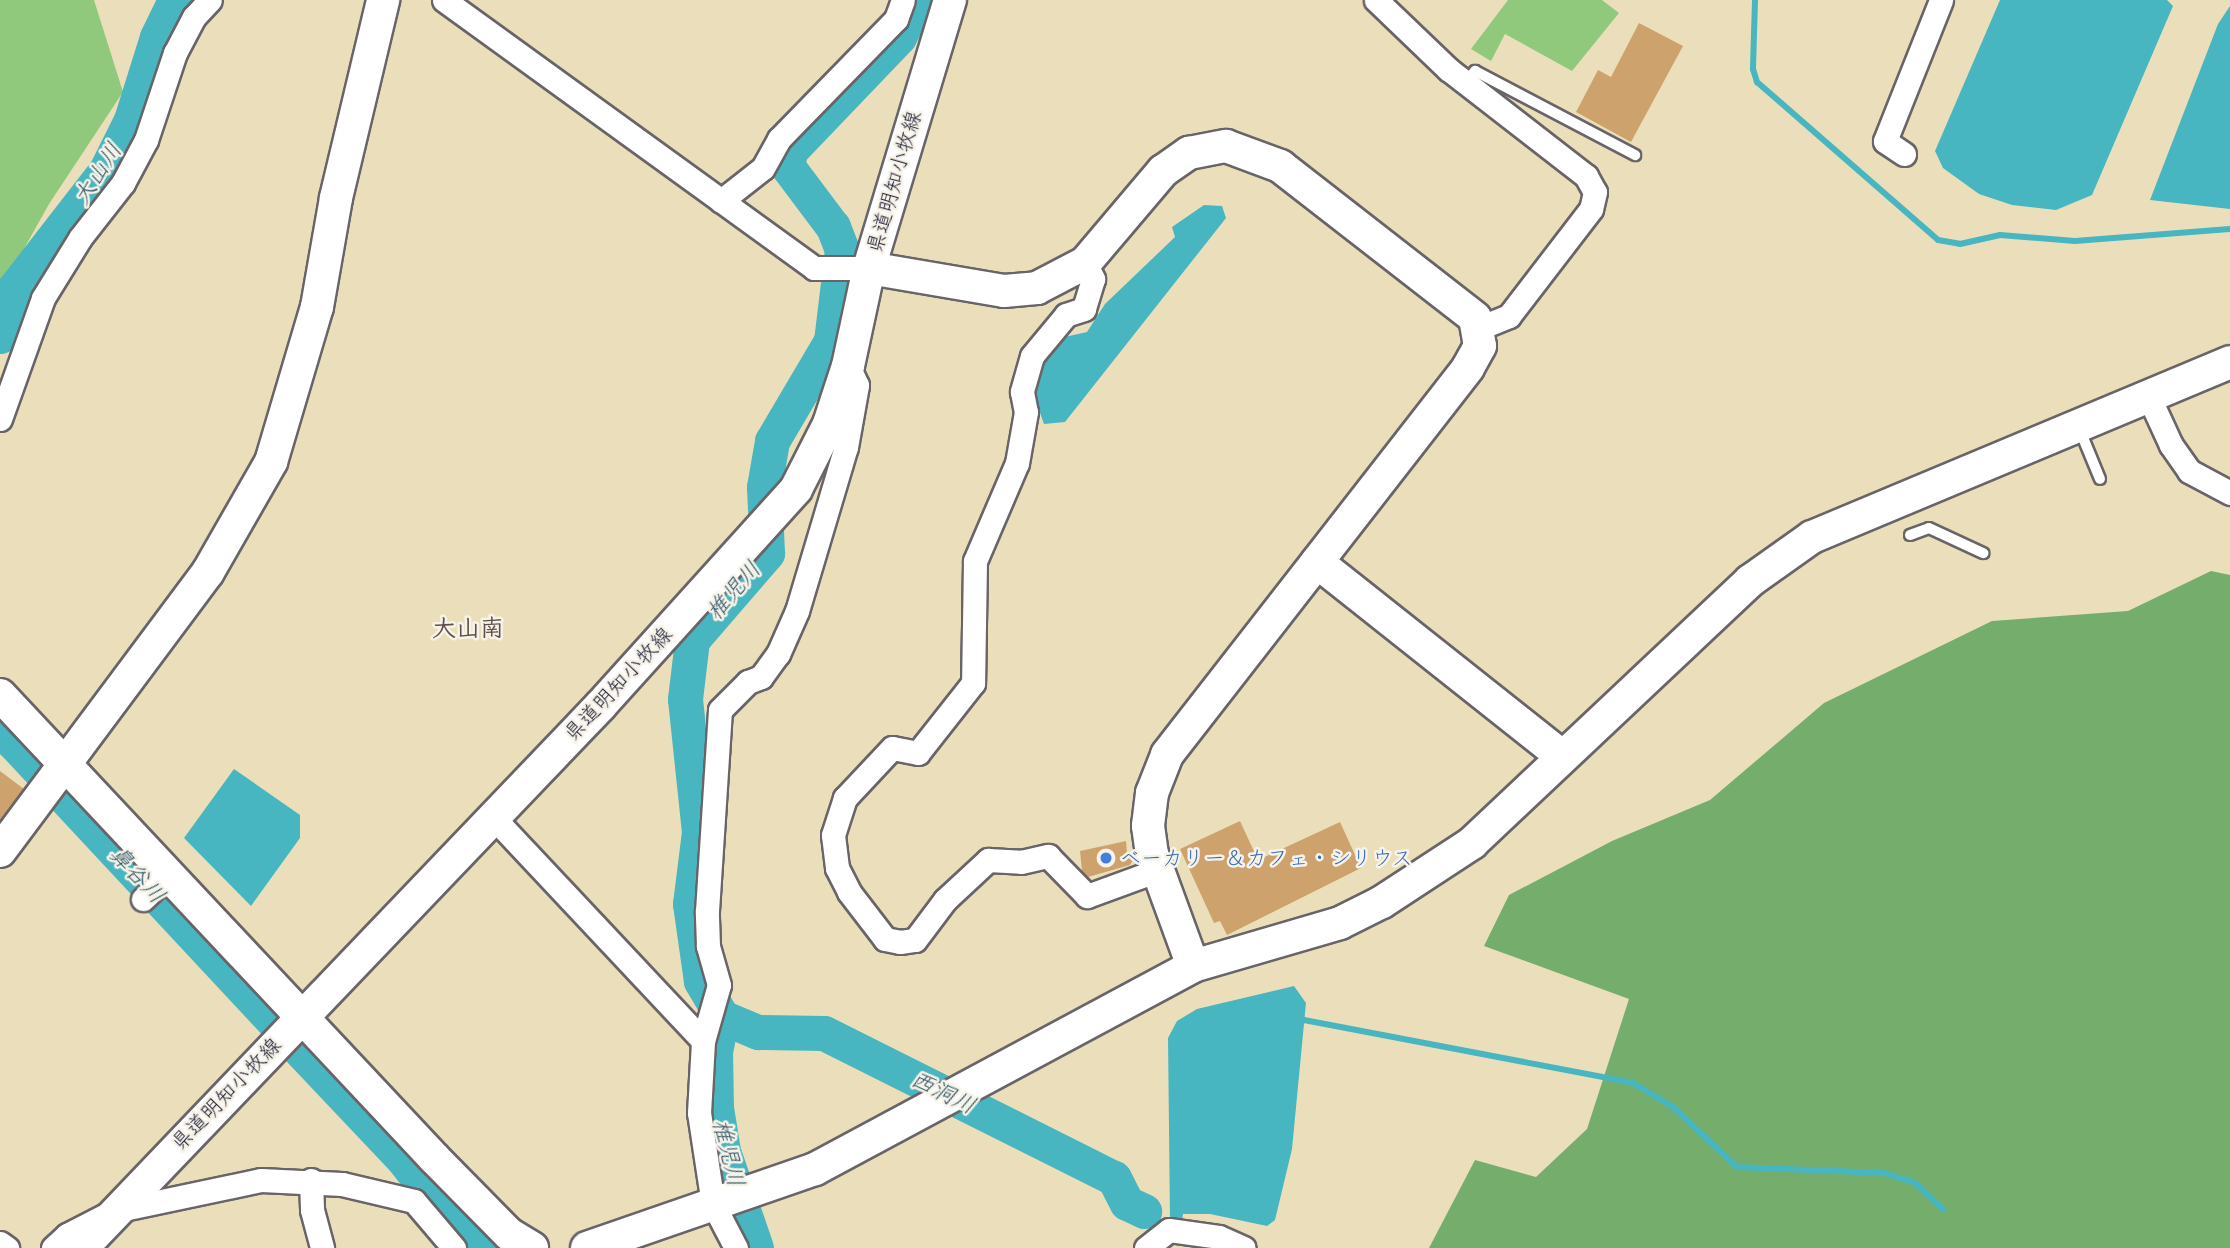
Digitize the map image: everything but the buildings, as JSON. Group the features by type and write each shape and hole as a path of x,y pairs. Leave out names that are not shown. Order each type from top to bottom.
{"street":[{"path":"0,419 43,298 80,238 123,183 146,140 176,53 194,17 210,0"},
{"path":"0,851 208,572 271,462 317,307 336,198 383,0"},
{"path":"444,0 814,268 863,268 1004,291 1037,288 1085,263 1163,171 1189,153 1226,146 1280,166 1467,309 1479,328 1479,346 1468,368 1167,755 1152,793 1148,826 1158,870 1193,967"},
{"path":"721,201 764,168 779,139 896,19 903,0"},
{"name":"県道明知小牧線","path":"82,1248 114,1211 780,510 808,469 848,366 863,268 950,0"},
{"path":"1376,0 1465,83 1586,176 1595,192 1591,209 1509,316 1479,328"},
{"path":"1904,154 1885,141 1941,0"},
{"path":"1085,263 1093,279 1084,309 1066,315 1032,356 1022,392 1026,412 1017,463 975,561 973,683 919,753 892,748 845,798 835,846 837,868 849,892 885,939 900,942 915,940 945,900 988,860 1021,862 1048,856 1087,896 1158,870"},
{"path":"587,1248 816,1168 1193,967 1340,922 1414,884 1472,843 1750,581 1812,537 2230,362"},
{"path":"736,1248 728,1199 699,1113 702,1041 719,985 708,946 707,911 720,710 748,682 761,677 797,611 846,447 857,384 848,366"},
{"path":"2148,395 2171,445 2189,471 2230,493"},
{"path":"1318,562 1562,756"},
{"path":"0,695 54,777 164,879 509,1234 532,1248"},
{"path":"492,816 702,1041"},
{"path":"143,899 164,879"},
{"path":"311,1180 312,1210 322,1248"},
{"path":"53,1248 67,1235 114,1211 225,1185 311,1180 414,1201 454,1248"},
{"path":"1146,1248 1169,1230 1219,1237 1244,1248"},
{"path":"0,1243 7,1248"}],"lane":[{"path":"1465,83 1475,71 1635,155"},
{"path":"2078,425 2100,479"},
{"path":"1910,536 1929,528 1983,553"}],"green space":[{"path":"0,0 94,0 123,92 49,204 6,281 0,307"},
{"path":"1508,0 1602,0 1619,13 1572,71 1505,34 1491,61 1471,49"},
{"path":"2211,571 2230,575 2230,1248 1429,1248 1475,1160 1536,1177 1587,1129 1629,999 1484,946 1509,895 1612,841 1710,800 1824,703 1992,621 2128,611"}],"water":[{"path":"2000,0 2167,0 2173,6 2092,195 2056,210 2012,205 1979,194 1943,168 1935,151"},
{"path":"2230,6 2230,209 2150,200 2218,24"},
{"path":"1204,205 1222,206 1226,218 1065,422 1044,424 1035,399 1038,375 1060,338 1087,332 1105,304 1175,237 1172,227"},
{"path":"234,769 300,815 300,838 251,906 184,838"},
{"path":"1294,986 1306,1003 1292,1149 1275,1220 1267,1226 1210,1214 1183,1214 1182,1222 1170,1221 1168,1038 1177,1021 1197,1009"}],"waterway":[{"name":"大山川","path":"0,336 13,290 106,170 131,120 157,37 175,0"},
{"name":"椎児川","path":"756,1248 723,1151 716,1108 715,1052 722,1017 701,981 690,904 699,832 685,699 692,640 767,553 764,487 772,441 831,341 842,250 833,227 788,167 789,152 899,37 918,0"},
{"path":"1755,0 1753,69 1757,82 1938,240 1960,244 2000,235 2075,241 2230,229"},
{"name":"鼻谷川","path":"5,725 13,742 273,1021"},
{"name":"西洞川","path":"722,1017 758,1032 824,1033 1114,1178 1127,1203 1144,1211"},
{"path":"1299,1024 1304,1020 1633,1083 1673,1107 1737,1167 1884,1173 1914,1182 1943,1209"},
{"name":"鼻谷川","path":"296,1046 403,1159 456,1227 481,1248"}],"place":[{"name":"ベーカリー＆カフェ・シリウス","path":"1106,858"}],"district":[{"name":"大山南","path":"468,629"}]}
